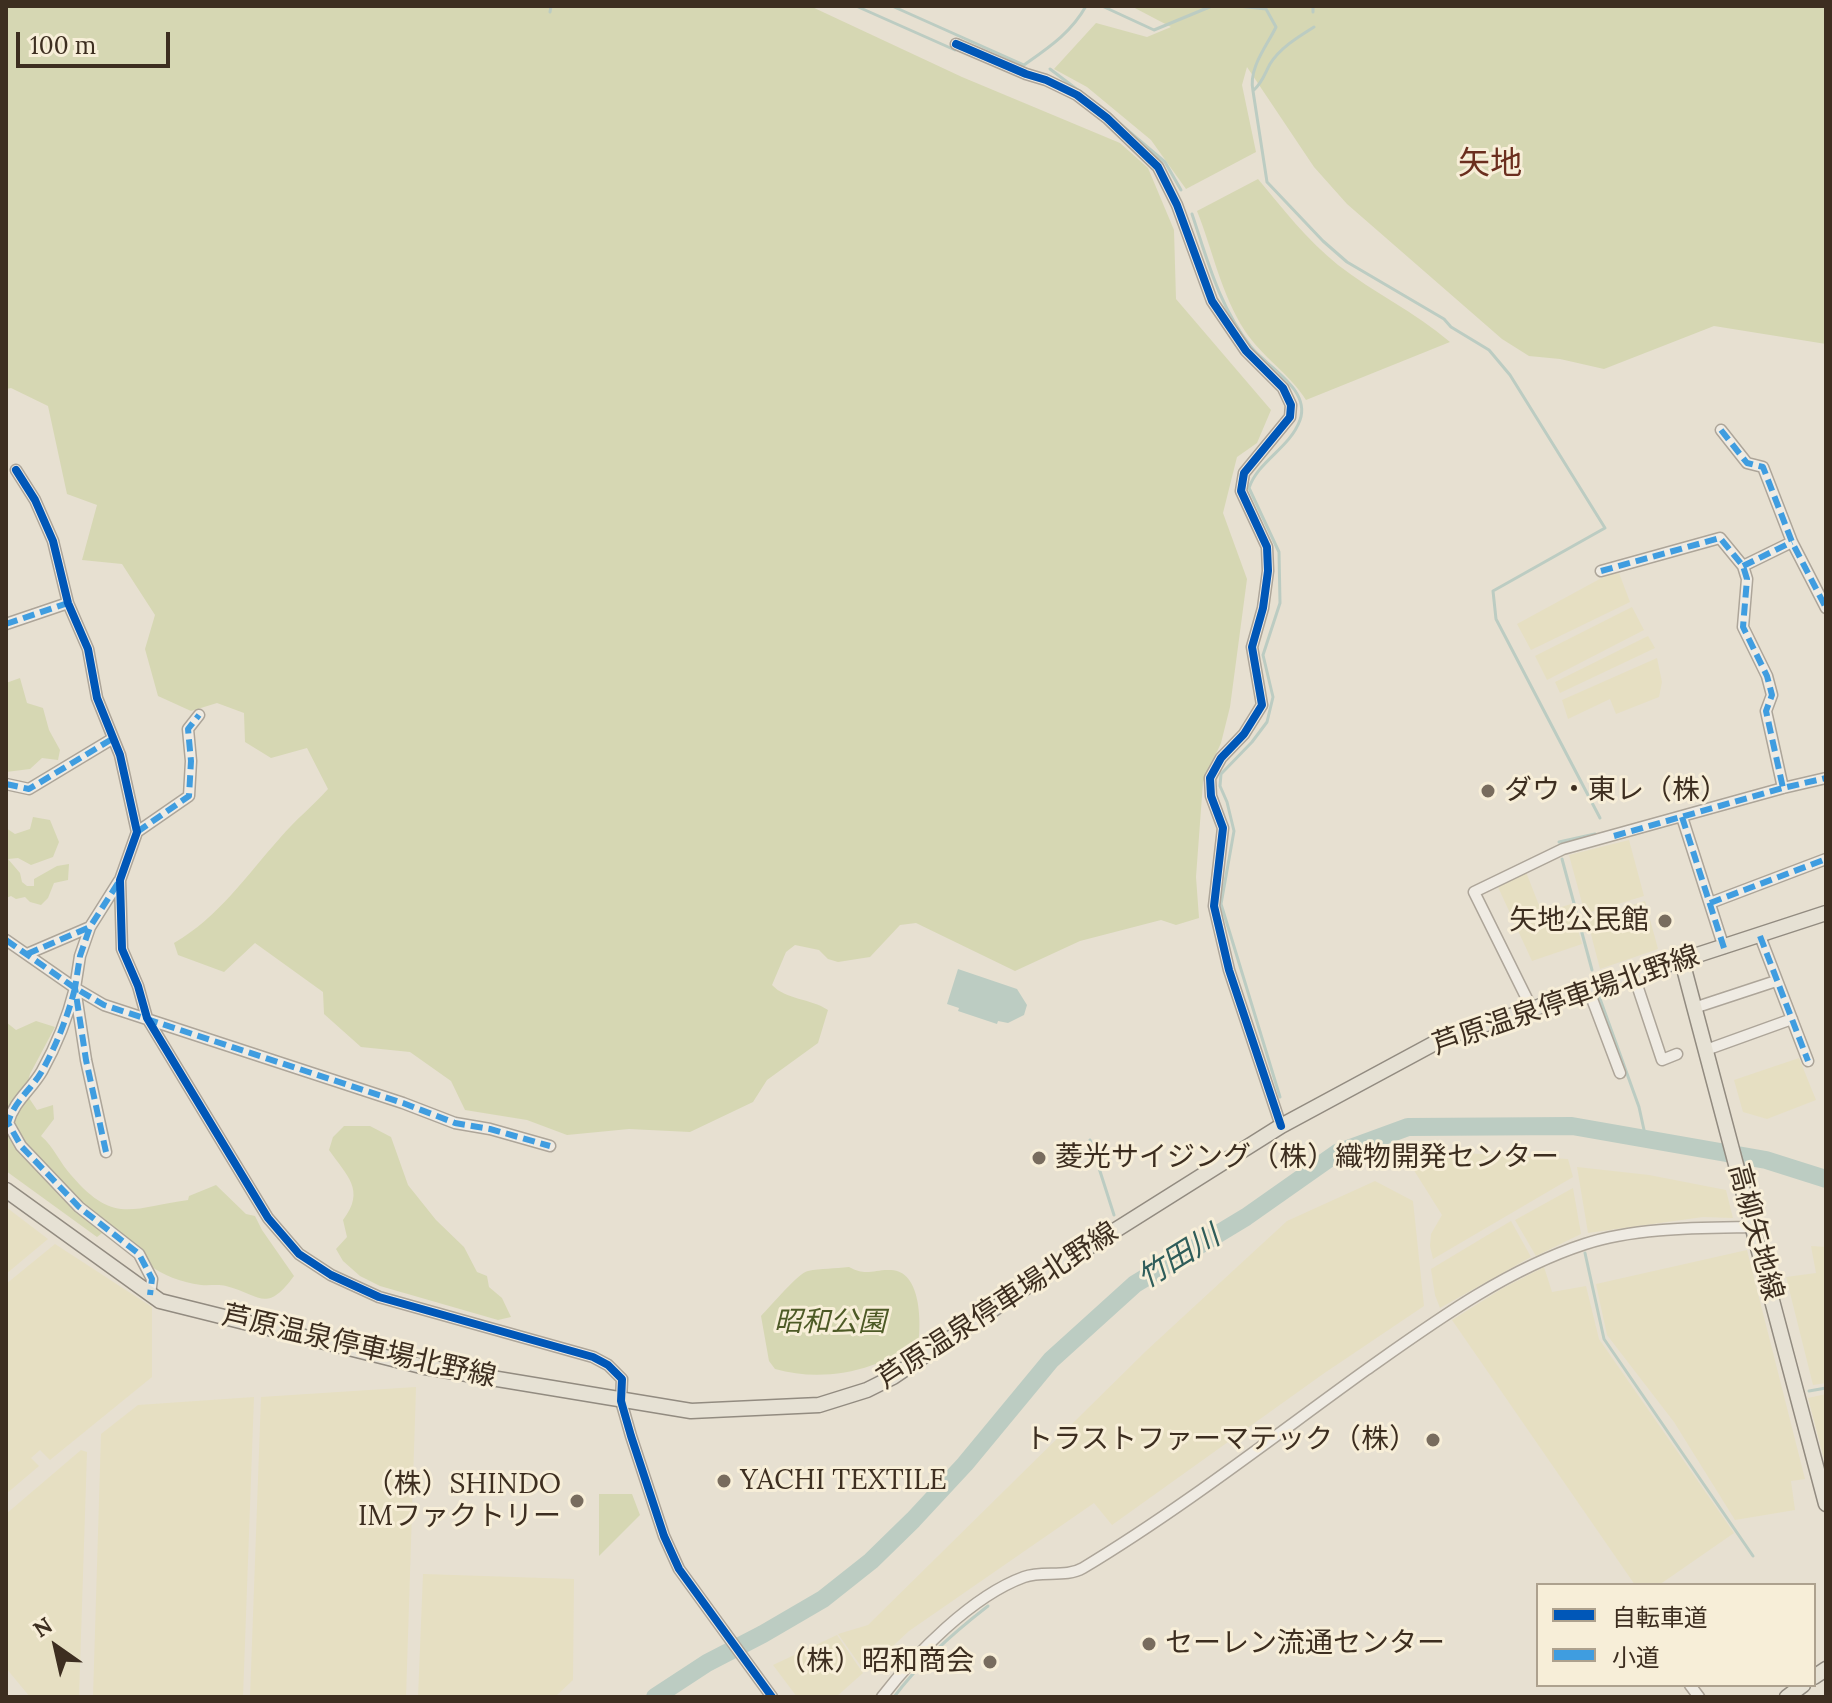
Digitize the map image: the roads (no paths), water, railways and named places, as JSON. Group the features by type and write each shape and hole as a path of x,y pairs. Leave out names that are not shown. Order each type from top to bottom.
{"main road":[{"name":"芦原温泉停車場北野線","path":"6,1190 160,1301 425,1367 621,1401 691,1411 819,1405 867,1390 943,1345 1041,1277 1281,1126 1446,1037 1826,913"},
{"name":"高柳矢地線","path":"1682,961 1826,1504"}],"street":[{"path":"956,44 1077,95 1107,118 1158,167 1177,205 1212,301 1246,351 1283,388 1291,405 1290,417 1244,473 1241,491 1267,547 1268,571 1263,608 1252,647 1262,705 1244,734 1221,758 1210,778 1211,796 1223,828 1214,906 1229,970 1281,1126"},
{"path":"1721,430 1747,463 1763,467 1792,542 1826,608"},
{"path":"16,470 35,500 53,541 68,603 88,649 97,698 120,755 137,832 120,880 90,927 80,956 71,1005 41,1072 12,1108 8,1123 21,1146 79,1207 139,1254 152,1279 150,1295"},
{"path":"1601,571 1720,538 1743,566 1747,579 1743,627 1767,676 1772,695 1766,711 1783,788"},
{"path":"1743,566 1792,542"},
{"path":"6,624 68,603"},
{"path":"137,832 189,796 191,761 188,729 199,715"},
{"path":"6,784 29,789 112,739"},
{"path":"1532,1009 1474,892 1563,849 1826,778"},
{"path":"1682,817 1724,948"},
{"path":"1710,903 1826,859"},
{"path":"120,880 122,949 138,986 147,1018 268,1218 299,1254 331,1275 379,1297 593,1357 608,1365 622,1379 621,1401 664,1536 679,1569 772,1697"},
{"path":"27,954 90,927"},
{"path":"1760,936 1808,1061"},
{"path":"6,940 104,1005 455,1123 490,1129 550,1146"},
{"path":"1634,976 1662,1060 1677,1054"},
{"path":"1694,1008 1776,981"},
{"path":"75,988 86,1060 106,1152"},
{"path":"1589,991 1620,1073"},
{"path":"1706,1050 1792,1019"},
{"path":"882,1697 905,1667 945,1629 999,1589 1026,1576 1079,1570 1198,1490 1439,1318 1491,1288 1589,1243 1674,1228 1754,1227"}],"waterway":[{"path":"550,12 551,6"},
{"path":"856,6 955,50"},
{"path":"892,6 1024,65 1066,32 1086,6"},
{"path":"1102,6 1154,30 1212,6"},
{"path":"1238,6 1266,9 1276,27 1253,74 1253,91"},
{"path":"1313,6 1313,12"},
{"path":"1314,27 1279,53 1253,91 1267,182 1347,262 1444,319 1451,327 1489,350 1510,375 1605,528 1493,591 1496,619 1600,818"},
{"path":"1050,69 1095,103"},
{"path":"1119,123 1165,162 1181,190"},
{"path":"1192,214 1231,316 1251,347 1294,389 1302,409 1300,420 1289,439 1259,470 1249,488 1279,552 1280,603 1263,655 1273,697 1267,722 1221,774 1220,786 1234,831 1221,904 1280,1097"},
{"path":"1559,842 1595,834"},
{"path":"1562,859 1592,970"},
{"path":"1599,996 1639,1107 1646,1139"},
{"name":"竹田川","path":"655,1697 707,1663 823,1599 871,1561 965,1464 1051,1360 1135,1284 1246,1217 1337,1153 1408,1127 1572,1126 1766,1160 1826,1179"},
{"path":"1090,1140 1114,1215"},
{"path":"1585,1253 1604,1339 1753,1556"},
{"path":"1809,1391 1826,1388"},
{"path":"894,1697 938,1648 988,1606"}],"place":[{"name":"ダウ・東レ（株）","path":"1488,791"},
{"name":"矢地公民館","path":"1665,921"},
{"name":"菱光サイジング（株）織物開発センター","path":"1039,1158"},
{"name":"トラストファーマテック（株）","path":"1433,1440"},
{"name":"YACHI TEXTILE","path":"724,1481"},
{"name":"（株）SHINDO IMファクトリー","path":"577,1501"},
{"name":"セーレン流通センター","path":"1149,1644"},
{"name":"（株）昭和商会","path":"990,1662"}],"district":[{"name":"矢地","path":"1490,165"}],"park label":[{"name":"昭和公園","path":"830,1323"}]}
